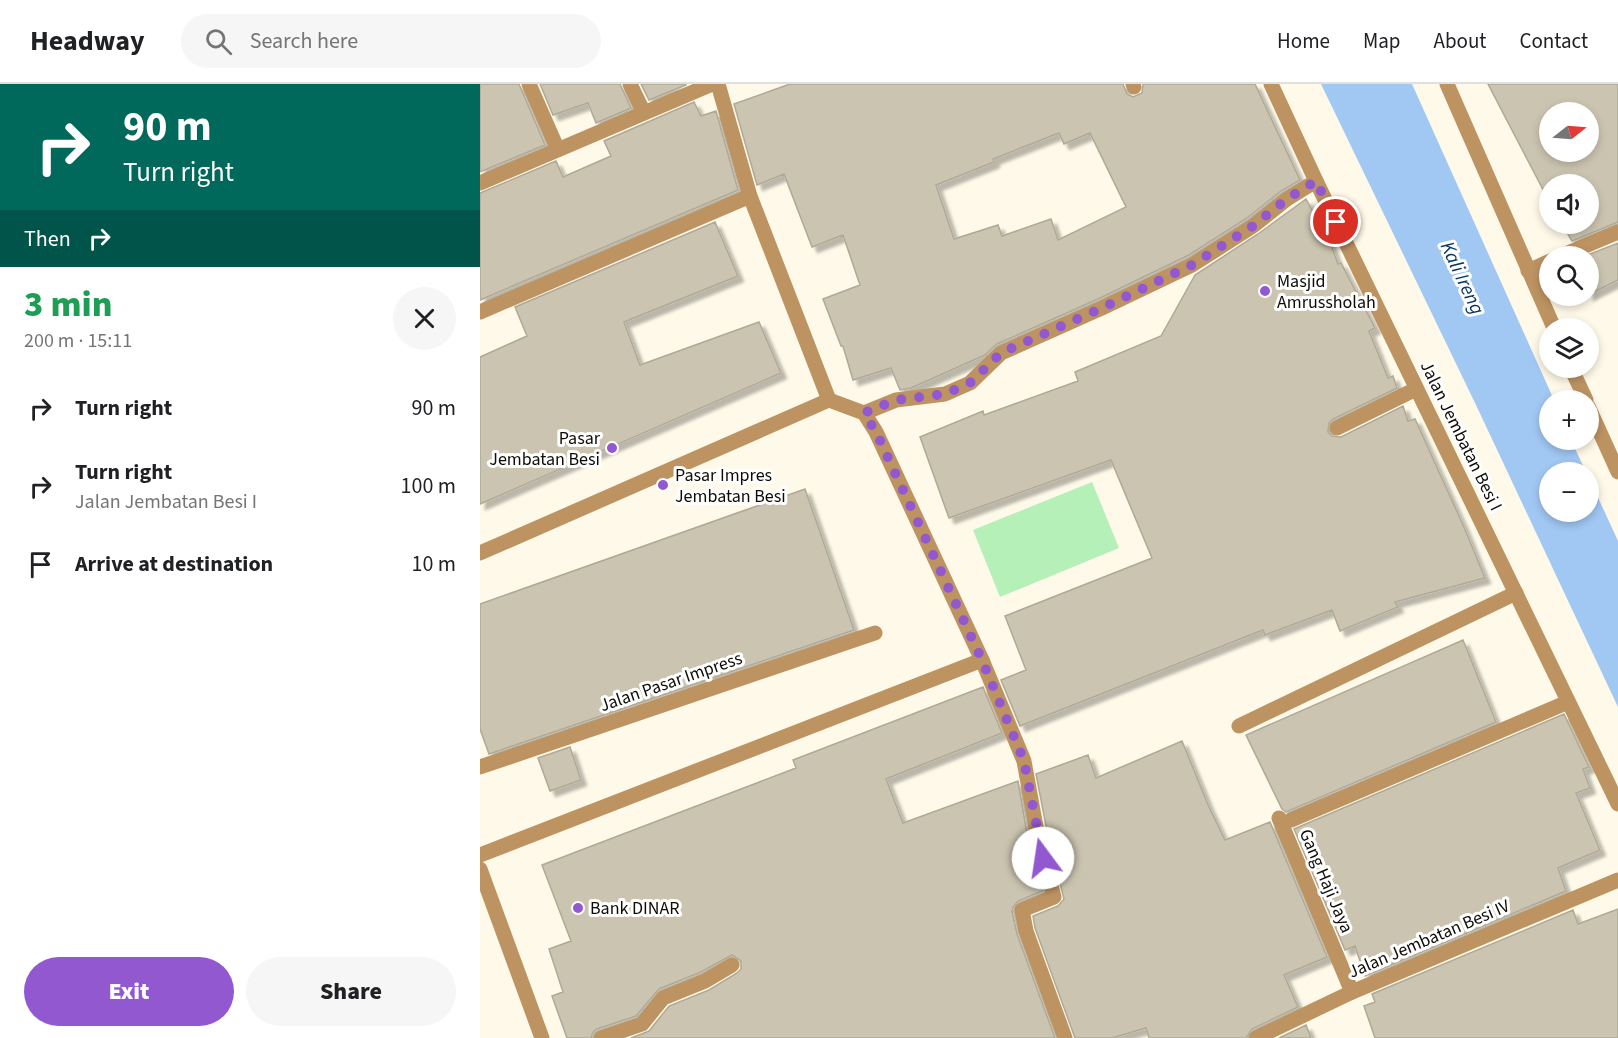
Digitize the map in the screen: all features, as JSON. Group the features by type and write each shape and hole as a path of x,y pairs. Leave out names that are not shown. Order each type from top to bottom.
{"street":[{"path":"529,84 558,150"},
{"path":"630,84 644,113"},
{"path":"480,183 712,84"},
{"path":"718,84 750,196 829,400"},
{"name":"Jalan Jembatan Besi I","path":"1271,84 1618,804"},
{"path":"1447,84 1549,318"},
{"path":"864,413 896,400 945,394 970,383 1001,353 1192,265 1253,226 1287,199 1316,181"},
{"path":"480,312 750,196"},
{"path":"1584,246 1618,231"},
{"path":"1528,271 1539,266"},
{"path":"1337,428 1416,389"},
{"path":"480,553 829,400 864,413 876,432 982,660 1024,761 1038,838 1054,897 1022,910 1026,931 1065,1038"},
{"path":"1599,430 1618,472"},
{"path":"1239,726 1516,593"},
{"name":"Jalan Pasar Impress","path":"480,767 874,633"},
{"path":"480,855 982,660"},
{"name":"Gang Haji Jaya","path":"1352,992 1285,819 1568,702"},
{"path":"480,869 542,1038"},
{"name":"Jalan Jembatan Besi IV","path":"1256,1038 1352,992 1618,880"},
{"path":"601,1038 642,1024 663,998 705,981 732,965"}],"green space":[{"path":"1092,482 1119,548 1000,597 973,530"}],"water":[{"name":"Kali Ireng","path":"1321,84 1412,84 1539,367 1539,378 1544,378 1550,390 1539,390 1539,450 1576,450 1581,462 1539,462 1539,522 1599,522 1599,500 1618,541 1618,707"}],"building":[{"path":"480,84 519,84 545,145 480,172"},
{"path":"540,84 620,84 631,108 596,123 588,103 553,115"},
{"path":"641,84 686,84 686,85 649,100"},
{"path":"790,84 1123,84 1127,94 1133,97 1142,93 1143,84 1255,84 1300,180 1281,191 1247,218 1189,255 997,344 985,355 911,388 900,390 891,368 853,380 843,346 841,346 823,299 860,285 843,235 812,247 784,174 757,185 734,104","holes":["1059,133 1064,144 1090,133 1126,207 1058,240 1051,219 1002,236 998,225 954,239 936,185"]},
{"path":"1488,84 1618,84 1618,222 1599,230 1599,174 1539,174 1539,182"},
{"path":"694,102 701,116 716,111 738,190 480,300 480,193 556,161 563,177 611,156 604,141"},
{"path":"1306,199 1331,245 1338,264 1341,263 1375,328 1369,331 1388,378 1393,376 1397,388 1333,419 1329,423 1328,432 1332,436 1341,437 1403,406 1408,421 1415,419 1485,578 1395,602 1398,607 1340,631 1332,610 1265,635 1263,630 1020,726 1001,680 1026,670 1005,616 1152,558 1111,460 949,518 920,437 983,411 984,415 1078,381 1075,372 1161,336 1195,275"},
{"path":"715,222 738,276 624,322 640,365 759,322 781,373 480,504 480,357 527,336 515,307"},
{"path":"1568,234 1589,234 1572,241"},
{"path":"1618,243 1618,280 1599,290 1599,250"},
{"path":"805,489 854,630 489,754 480,729 480,604"},
{"path":"1463,640 1496,722 1286,812 1282,809 1246,735"},
{"path":"983,687 1002,733 886,779 903,823 1018,781 1028,840 1042,891 1018,901 1012,912 1017,934 1055,1038 631,1038 649,1031 669,1006 709,990 737,973 741,969 741,961 732,955 701,972 659,989 636,1016 597,1029 591,1038 567,1038 552,996 563,992 549,949 571,941 542,865 796,768 793,760"},
{"path":"1564,714 1589,767 1583,769 1590,788 1576,793 1600,850 1558,868 1566,891 1365,976 1355,946 1345,950 1294,829"},
{"path":"1182,741 1225,840 1270,822 1327,957 1284,975 1298,1007 1252,1029 1246,1038 1149,1038 1146,1028 1112,1038 1075,1038 1035,928 1033,916 1058,906 1064,899 1048,836 1036,774 1088,755 1096,778"},
{"path":"570,747 581,780 550,791 538,758"},
{"path":"1618,909 1618,1038 1375,1038 1364,1006 1375,1002 1372,994 1573,910 1578,924"},
{"path":"1306,1025 1311,1038 1279,1038"}],"place":[{"name":"Masjid Amrussholah","path":"1265,291"},
{"name":"Pasar Jembatan Besi","path":"612,448"},
{"name":"Pasar Impres Jembatan Besi","path":"663,485"},
{"name":"Bank DINAR","path":"578,908"}],"route":[{"path":"1043,858 1024,761 982,660 876,432 864,413 896,400 945,394 970,383 1001,353 1192,265 1222,247 1287,199 1316,181 1336,222"}]}
